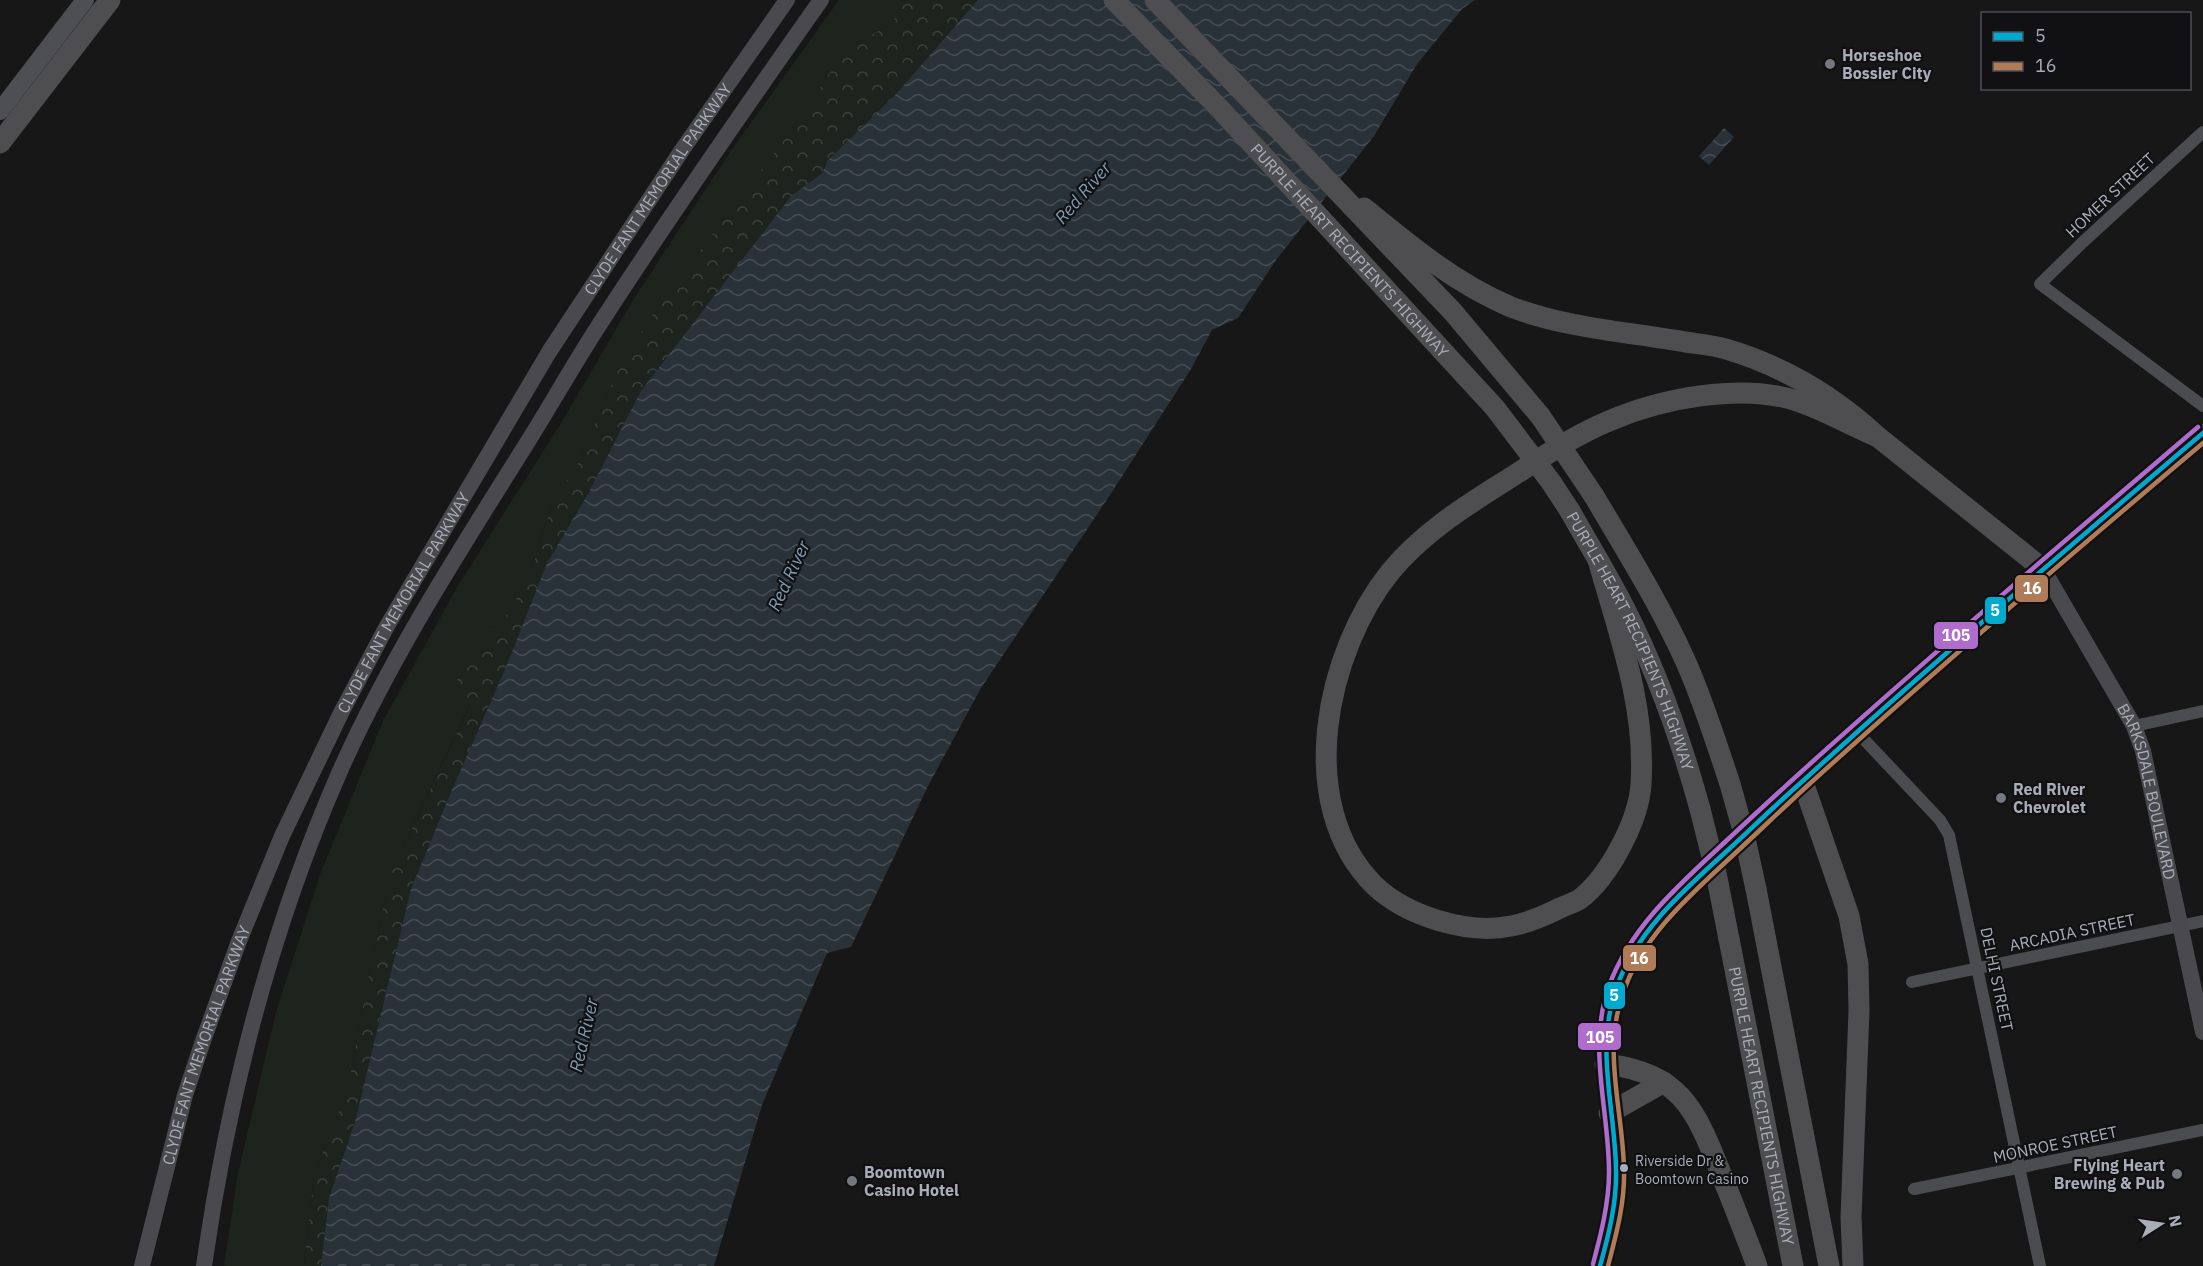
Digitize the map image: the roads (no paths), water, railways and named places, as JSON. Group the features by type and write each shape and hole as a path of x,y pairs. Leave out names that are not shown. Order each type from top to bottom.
{"highway":[{"path":"0,143 110,0"},
{"name":"PURPLE HEART RECIPIENTS HIGHWAY","path":"1114,0 1219,108 1496,408 1570,511 1624,608 1652,670 1681,746 1700,809 1730,939 1793,1266"},
{"name":"PURPLE HEART RECIPIENTS HIGHWAY","path":"1155,0 1453,312 1497,363 1541,417 1594,496 1656,601 1685,660 1708,718 1744,834 1829,1266"},
{"path":"1324,176 1405,242 1462,282 1512,307 1570,323 1724,348 1791,374 1853,414 1878,438 2043,569"},
{"path":"1598,560 1632,674 1641,733 1641,789 1627,836 1607,870 1580,898 1542,917 1509,927 1473,927 1442,922 1402,906 1374,885 1352,856 1335,822 1327,786 1328,735 1333,692 1346,648 1366,606 1391,572 1420,540 1452,515 1568,441 1609,421 1641,409 1711,395 1745,393 1773,395 1798,401 1878,438"},
{"path":"1802,780 1849,916 1858,964 1859,1011 1851,1217 1853,1266"},
{"path":"1605,1064 1633,1068 1664,1082 1684,1100 1701,1125 1757,1266"},
{"path":"1610,1113 1664,1082"}],"main road":[{"path":"0,111 85,0"},
{"name":"CLYDE FANT MEMORIAL PARKWAY","path":"142,1266 185,1095 239,941 282,836 342,711 387,626 549,352 682,150 787,0"},
{"name":"CLYDE FANT MEMORIAL PARKWAY","path":"204,1266 239,1076 273,950 309,847 341,770 369,711 416,623 600,323 660,231 821,0"},
{"path":"1600,1266 1615,1197 1616,1159 1605,1064 1606,1037 1610,1008 1622,974 1637,944 1663,913 1802,780 2203,432"},
{"name":"BARKSDALE BOULEVARD","path":"2043,569 2134,726 2143,752 2203,1032"}],"street":[{"name":"HOMER STREET","path":"2203,132 2040,284 2203,406"},
{"path":"2134,726 2203,711"},
{"name":"DELHI STREET","path":"1857,732 1945,827 1956,865 2040,1266"},
{"name":"ARCADIA STREET","path":"1912,982 2203,921"},
{"name":"MONROE STREET","path":"1914,1189 2203,1130"}],"water":[{"name":"Red River","path":"978,0 1475,0 1462,9 1417,64 1374,136 1276,260 1238,318 1212,330 1191,369 1110,495 981,688 928,786 851,947 827,953 762,1105 714,1266 321,1266 329,1198 355,1122 411,889 506,667 547,563 589,492 641,391 792,195 822,174 828,160 896,94"},
{"path":"1724,128 1734,137 1709,165 1699,156"}],"place":[{"name":"Horseshoe Bossier City","path":"1830,64"},
{"name":"Red River Chevrolet","path":"2001,798"},
{"name":"Riverside Dr & Boomtown Casino","path":"1624,1168"},
{"name":"Flying Heart Brewing & Pub","path":"2177,1174"},
{"name":"Boomtown Casino Hotel","path":"852,1181"}]}
